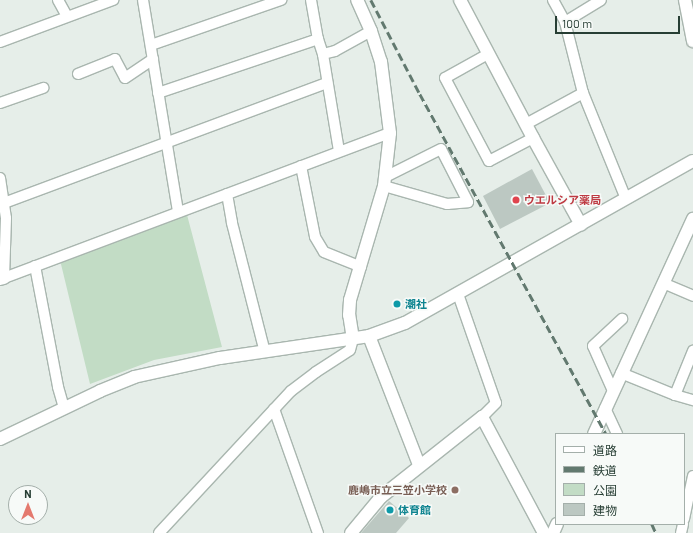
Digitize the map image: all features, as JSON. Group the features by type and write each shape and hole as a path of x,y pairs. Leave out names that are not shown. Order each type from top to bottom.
{"street":[{"path":"58,0 67,16"},
{"path":"0,42 113,0"},
{"path":"143,0 178,212"},
{"path":"151,45 281,0"},
{"path":"311,0 318,39 323,54 339,151"},
{"path":"159,533 169,528 274,409 301,382 350,350 353,339 349,315 350,300 384,182 390,133 381,62 371,31 357,0"},
{"path":"460,0 532,138 582,225"},
{"path":"553,0 565,22 583,93 626,199"},
{"path":"565,22 601,0"},
{"path":"685,0 693,41"},
{"path":"323,54 335,51 371,31"},
{"path":"158,93 318,39"},
{"path":"488,54 445,78 489,160 532,138"},
{"path":"78,74 115,59 125,78 153,59"},
{"path":"4,204 166,142 250,113 327,83"},
{"path":"0,103 43,88"},
{"path":"526,124 583,93"},
{"path":"0,178 6,218 2,278 390,133"},
{"path":"441,149 468,202 447,204 384,182 441,149"},
{"path":"0,439 64,408 134,377 220,358 369,336 404,323 582,225 693,161"},
{"path":"301,166 315,237 324,252 360,267"},
{"path":"227,194 232,223 265,352"},
{"path":"594,433 693,219"},
{"path":"35,266 58,387 64,408"},
{"path":"663,283 693,296"},
{"path":"351,533 381,497 482,417 496,403 458,294"},
{"path":"613,391 593,346 622,319"},
{"path":"369,336 419,466"},
{"path":"675,395 693,351"},
{"path":"621,373 675,395 693,400"},
{"path":"606,408 617,433"},
{"path":"274,409 318,533"},
{"path":"482,417 544,533"},
{"path":"685,509 687,488 693,476"}],"green space":[{"path":"186,211 222,347 154,360 90,384 60,260"}],"building":[{"name":"ウエルシア薬局","path":"532,169 550,203 500,229 483,196"},
{"name":"体育館","path":"389,501 409,518 396,533 361,533"}],"railway":[{"path":"371,0 420,94 605,433"},
{"path":"652,525 656,533"}],"place":[{"name":"ウエルシア薬局","path":"516,200"},
{"name":"潮社","path":"397,304"},
{"name":"鹿嶋市立三笠小学校","path":"455,490"},
{"name":"体育館","path":"390,510"}]}
